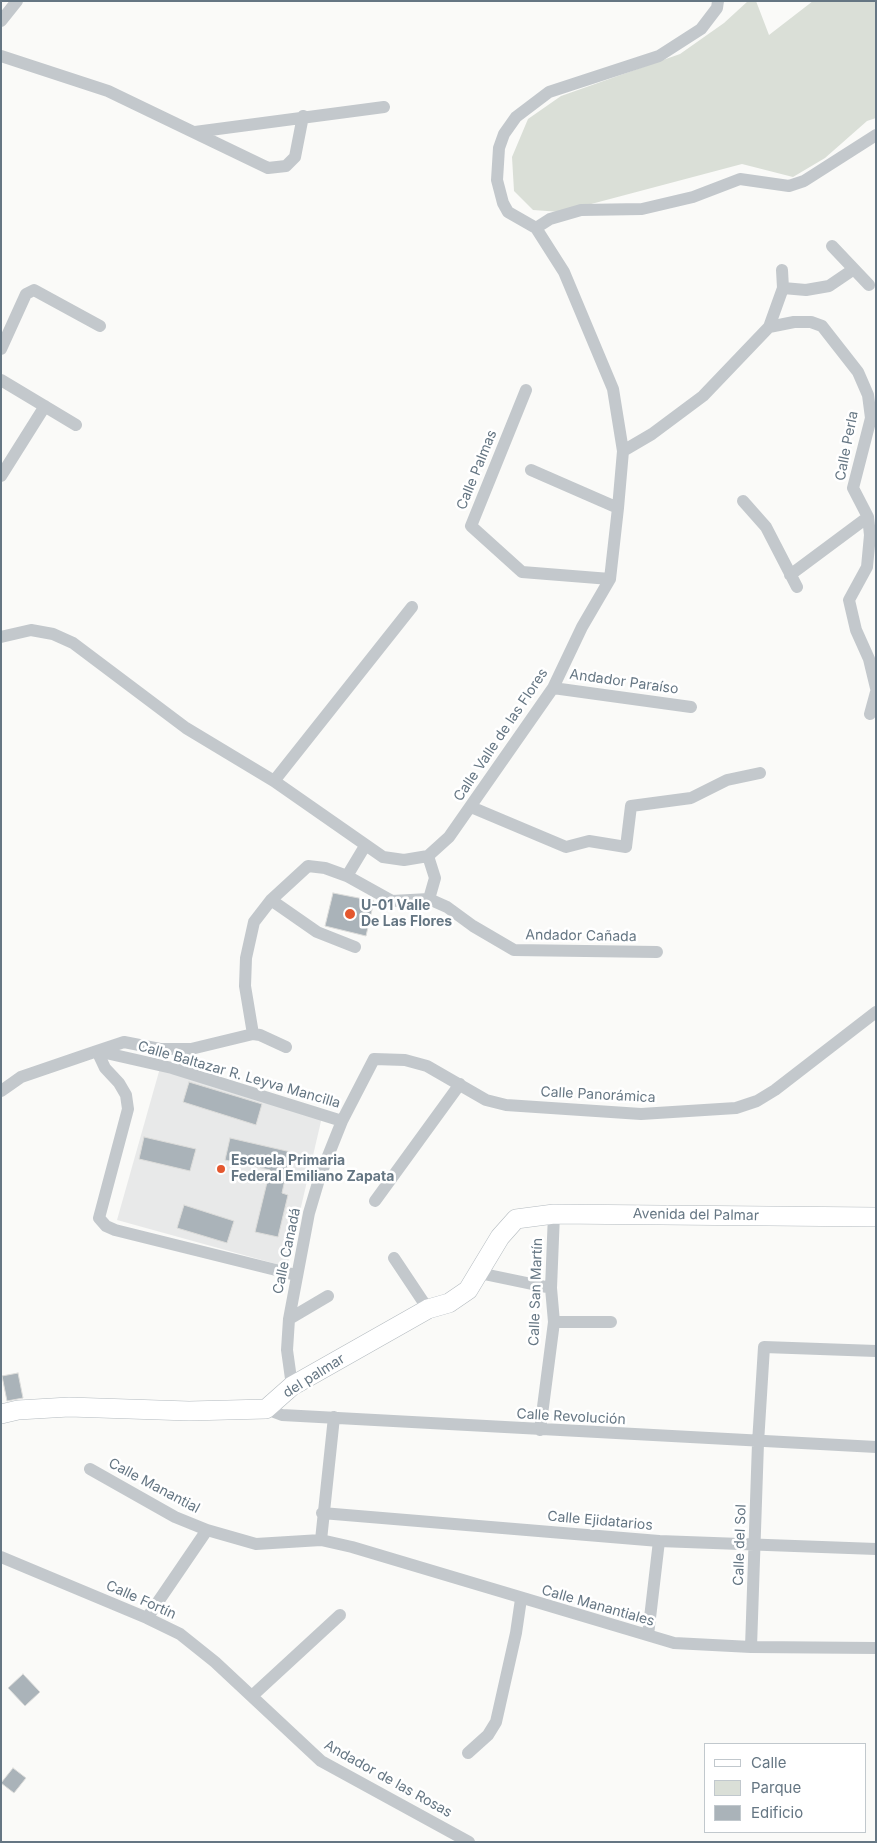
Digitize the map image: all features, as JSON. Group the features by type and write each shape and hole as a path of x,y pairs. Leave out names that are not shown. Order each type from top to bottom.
{"street":[{"path":"1,21 17,1"},
{"name":"Calle Valle de las Flores","path":"428,856 449,837 553,688 582,628 610,579 618,508 622,451 613,389 564,272 536,228 508,212 497,180 499,148 504,134 516,117 549,92 659,56 701,29 717,8 718,1"},
{"path":"1,56 108,91 268,168 286,166 295,157 302,116"},
{"path":"195,132 302,116 384,107"},
{"path":"536,228 550,219 581,210 642,209 693,197 740,179 789,186 804,181 876,135"},
{"path":"832,246 869,285"},
{"path":"783,288 806,290 829,286 854,269"},
{"path":"622,451 652,434 703,396 769,327 783,288 782,270"},
{"path":"1,348 26,294 34,290 100,326"},
{"name":"Calle Perla","path":"769,327 794,322 811,322 822,326 858,372 868,395 870,418 853,488 868,517"},
{"path":"1,380 76,424"},
{"name":"Calle Palmas","path":"526,390 471,526 522,572 610,579"},
{"path":"1,476 45,406"},
{"path":"531,470 618,508"},
{"path":"743,500 766,527 797,587"},
{"path":"790,575 868,517"},
{"path":"868,517 870,535 867,568 849,600 856,630 869,659 876,688"},
{"path":"274,781 412,607"},
{"path":"1,637 31,630 53,634 73,643 186,728 274,781 383,857 404,860 428,856 435,878 429,899 392,901 347,876 325,868 308,866 271,900 254,922 246,958 246,986 253,1034"},
{"name":"Andador Paraíso","path":"553,688 691,707"},
{"path":"870,714 876,692"},
{"path":"471,807 566,847 589,841 626,847 631,806 691,798 727,780 760,773"},
{"path":"347,876 365,846"},
{"name":"Andador Cañada","path":"429,899 447,907 473,926 514,950 657,952"},
{"path":"271,900 318,932 355,947"},
{"name":"Calle Panorámica","path":"389,1060 405,1060 427,1066 486,1100 506,1105 641,1114 736,1108 757,1101 775,1090 876,1012"},
{"path":"1,1091 21,1077 124,1042 160,1049 191,1049 253,1034 260,1035 286,1047"},
{"path":"97,1051 105,1068 120,1083 126,1095 128,1109 99,1218 106,1226 115,1230 296,1275"},
{"name":"Calle Baltazar R. Leyva Mancilla","path":"97,1051 172,1068 342,1121"},
{"name":"Calle Canadá","path":"292,1386 287,1350 289,1319 309,1213 320,1176 342,1121 374,1059 389,1060"},
{"path":"375,1201 460,1084"},
{"name":"Avenida del Palmar","path":"516,1219 554,1214 876,1217"},
{"name":"Calle San Martín","path":"540,1430 554,1322 551,1288 554,1214"},
{"name":"del palmar","path":"266,1409 292,1386 428,1309 449,1303 468,1290 500,1237 516,1219"},
{"path":"394,1258 428,1309"},
{"path":"479,1273 551,1288"},
{"path":"289,1319 328,1296"},
{"path":"554,1322 611,1322"},
{"name":"Calle del Sol","path":"751,1647 758,1443 764,1347 876,1351"},
{"path":"1,1414 18,1410 69,1407 190,1411 266,1409"},
{"name":"Calle Revolución","path":"266,1409 282,1415 758,1443 876,1447"},
{"path":"321,1540 322,1513 334,1417"},
{"name":"Calle Manantial","path":"90,1470 175,1517 207,1530 256,1544 321,1540"},
{"name":"Calle Ejidatarios","path":"322,1513 659,1541 876,1550"},
{"path":"147,1618 207,1530"},
{"name":"Calle Manantiales","path":"321,1540 674,1643 751,1647 876,1648"},
{"path":"648,1635 659,1541"},
{"name":"Calle Fortín","path":"1,1557 147,1618 180,1634 215,1662 252,1696"},
{"path":"468,1753 488,1735 496,1722 516,1634 521,1599"},
{"path":"252,1696 340,1615"},
{"name":"Andador de las Rosas","path":"252,1696 321,1761 470,1842"}],"shaded area":[{"name":"Escuela Primaria Federal Emiliano Zapata","path":"160,1068 322,1117 287,1267 117,1220"}],"green space":[{"path":"748,1 756,1 769,35 813,1 876,1 876,118 867,121 825,158 793,177 742,164 561,212 533,210 514,191 512,157 528,119 561,96 680,54 724,23"}],"building":[{"name":"U-01 Valle De Las Flores","path":"333,893 374,901 366,936 325,926"},
{"path":"189,1082 262,1104 256,1125 183,1102"},
{"path":"144,1137 196,1149 190,1171 139,1159"},
{"path":"230,1138 291,1152 282,1193 288,1195 278,1237 255,1232 270,1170 225,1160"},
{"path":"184,1205 234,1221 227,1243 177,1228"},
{"path":"18,1373 23,1398 7,1401 2,1376"},
{"path":"23,1674 40,1692 25,1706 8,1688"},
{"path":"13,1768 26,1778 14,1793 1,1783"}],"place":[{"name":"U-01 Valle De Las Flores","path":"350,914"},
{"name":"Escuela Primaria Federal Emiliano Zapata","path":"221,1169"}]}
